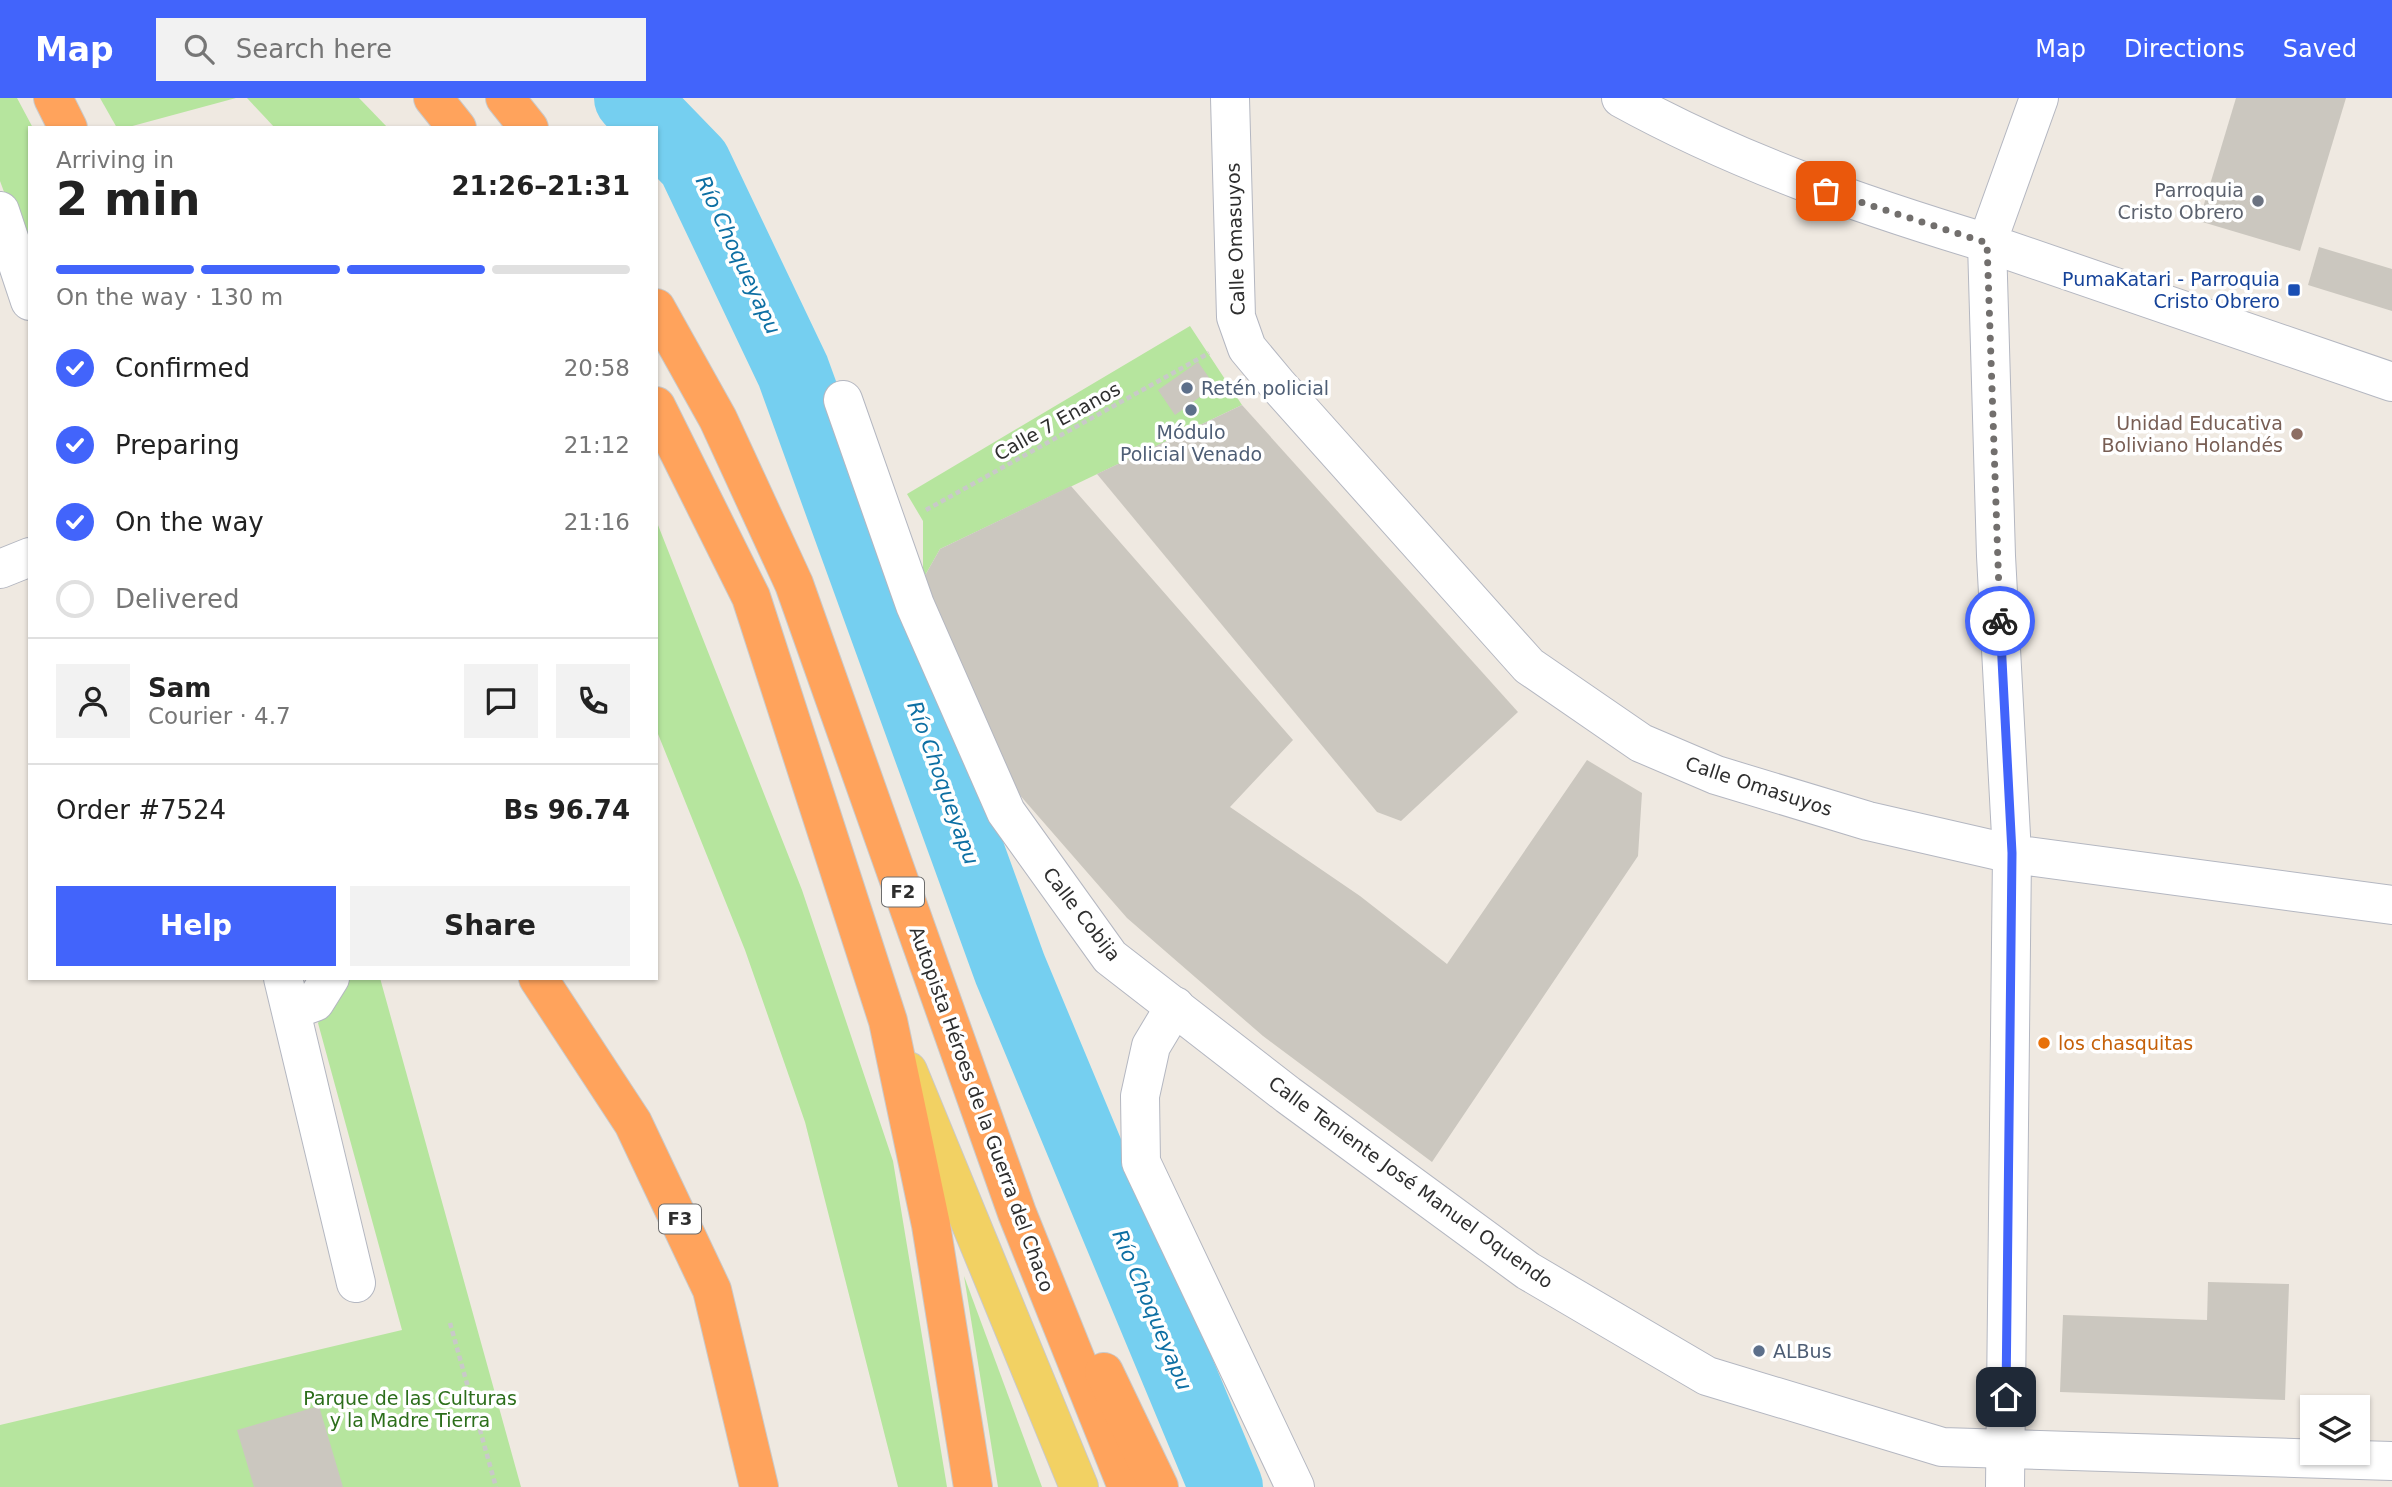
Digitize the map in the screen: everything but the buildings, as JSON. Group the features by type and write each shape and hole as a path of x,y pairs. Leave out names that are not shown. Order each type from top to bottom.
{"highway":[{"path":"53,98 67,126"},
{"path":"433,98 455,126"},
{"path":"505,98 526,126"},
{"name":"Autopista Héroes de la Guerra del Chaco","path":"658,312 718,419 794,584 1017,1213 1127,1487"},
{"path":"658,410 751,597 887,1021 931,1225 973,1487"},
{"name":"F3","path":"539,980 633,1123 712,1290 759,1487"},
{"path":"1017,1213 1125,1412 1159,1487"}],"main road":[{"path":"887,1021 1079,1487"}],"street":[{"name":"Calle Omasuyos","path":"1230,98 1236,317 1240,335 1277,384 1529,666 1641,743 1716,775 1868,821 2012,853 2392,905"},
{"path":"1622,98 1759,165 1871,208 1987,243 2392,382"},
{"path":"2005,1469 2012,853 1996,555 1987,243 2039,98"},
{"path":"0,211 28,295"},
{"name":"Calle Cobija","path":"843,400 915,605 1006,812 1110,957 1175,1006"},
{"path":"0,569 28,558"},
{"path":"329,980 315,1002 288,994 356,1283"},
{"path":"1175,1006 1151,1046 1140,1096 1141,1162 1294,1487"},
{"name":"Calle Teniente José Manuel Oquendo","path":"1175,1006 1288,1095 1528,1271 1707,1376 1942,1447 2005,1469 2392,1461"}],"path":[{"name":"Calle 7 Enanos","path":"888,531 1240,335"},
{"path":"450,1323 496,1487"}],"green space":[{"path":"0,98 17,98 32,126 28,126 28,257 0,181"},
{"path":"100,98 236,98 132,126 116,126"},
{"path":"247,98 359,98 386,126 273,126"},
{"path":"1190,326 1242,405 940,549 923,579 923,521 907,494"},
{"path":"658,525 802,890 893,1161 947,1487 898,1487 805,1122 745,950 658,734"},
{"name":"Parque de las Culturas y la Madre Tierra","path":"347,980 381,980 521,1487 0,1487 0,1425 402,1330 318,1023"},
{"path":"964,1276 1042,1487 998,1487"}],"waterway":[{"name":"Río Choqueyapu","path":"631,98 694,163 793,371 1010,969 1226,1487"}],"way so far":[{"path":"1826,191 1871,208 1987,243 2000,621"}],"place":[{"name":"Parroquia Cristo Obrero","path":"2258,201"},
{"name":"PumaKatari - Parroquia Cristo Obrero","path":"2294,290"},
{"name":"Retén policial","path":"1187,388"},
{"name":"Módulo Policial Venado","path":"1191,410"},
{"name":"Unidad Educativa Boliviano Holandés","path":"2297,434"},
{"name":"los chasquitas","path":"2044,1043"},
{"name":"ALBus","path":"1759,1351"}],"route":[{"path":"2000,621 2012,853 2006,1397"}]}
